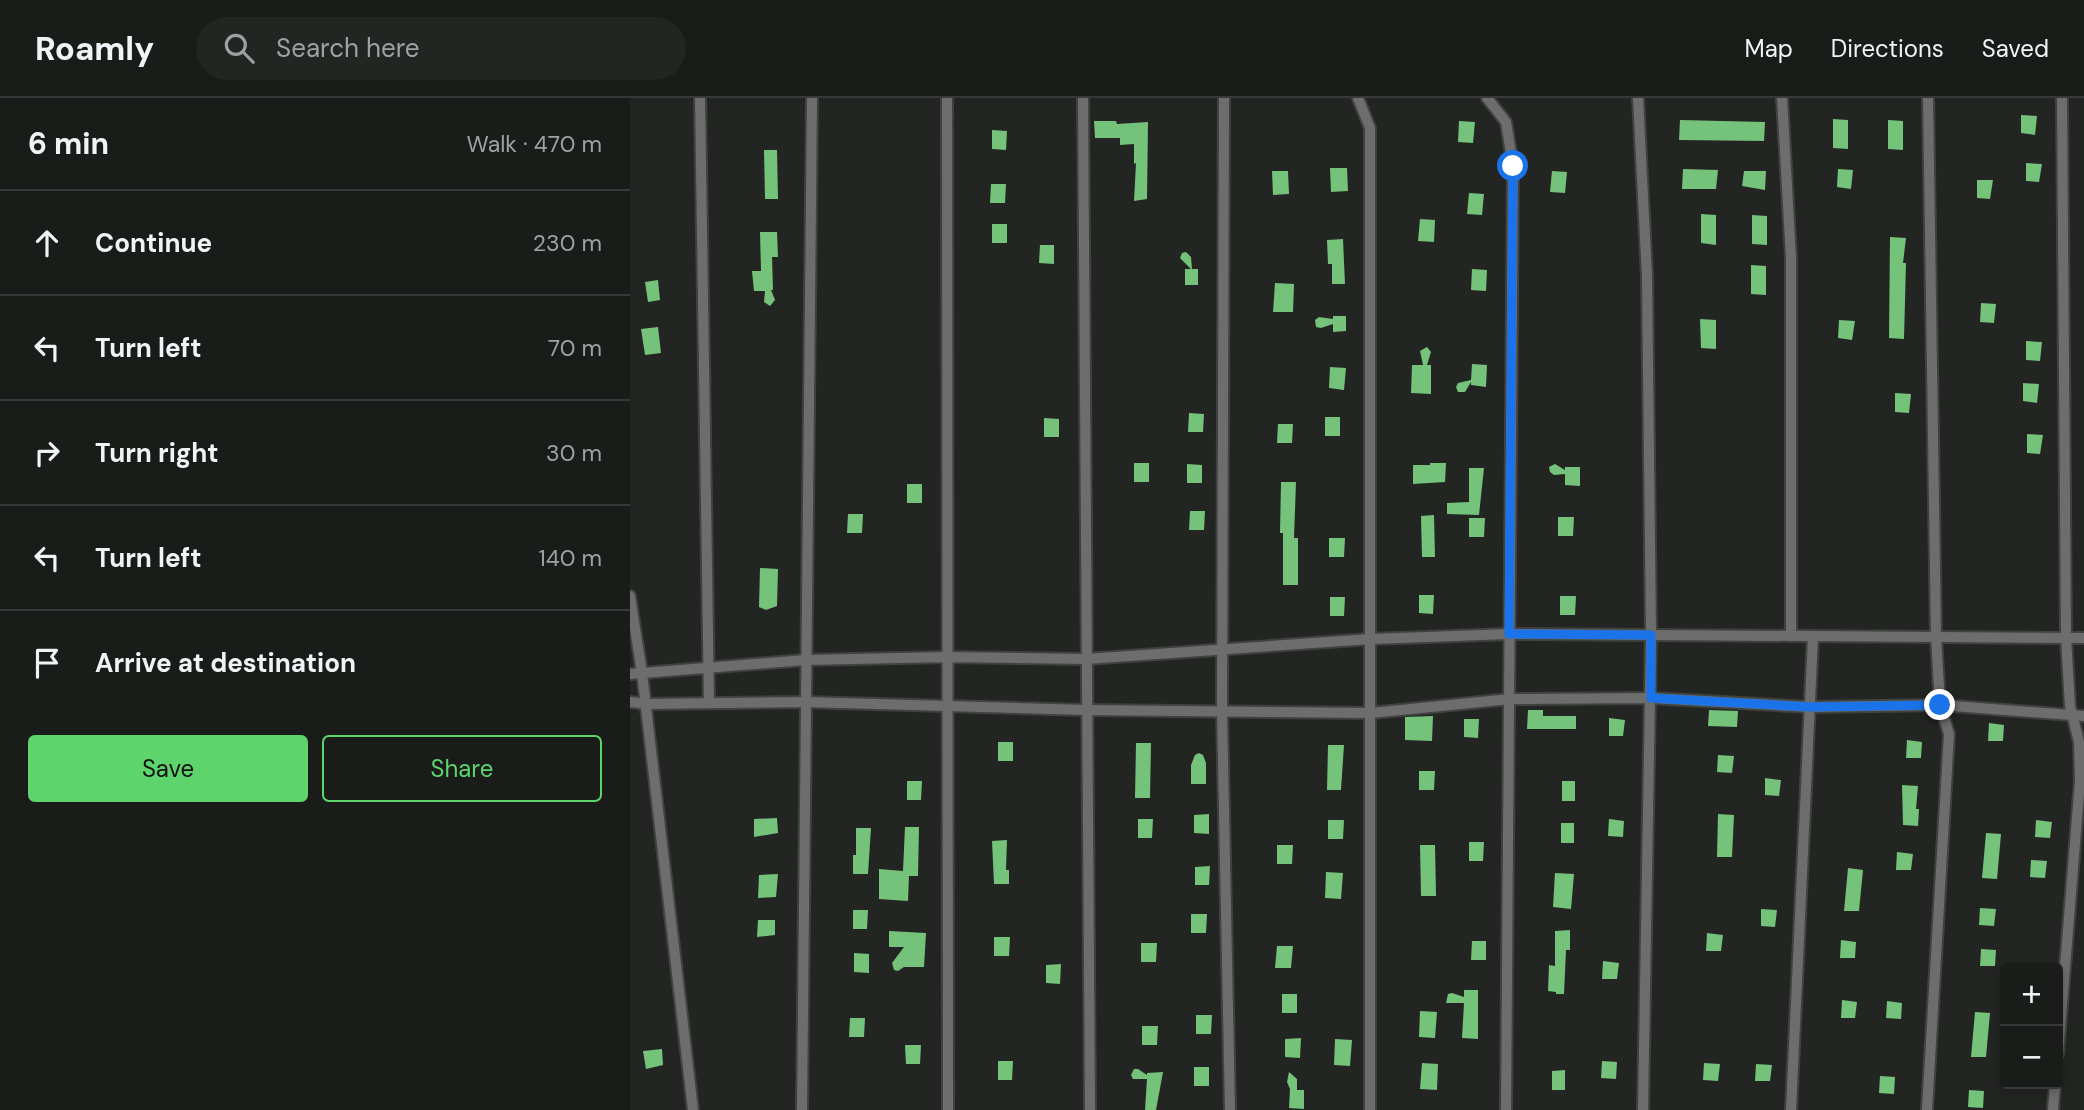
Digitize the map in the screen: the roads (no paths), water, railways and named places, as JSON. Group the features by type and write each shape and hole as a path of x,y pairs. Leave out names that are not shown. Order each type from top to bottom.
{"street":[{"path":"700,98 709,703"},
{"path":"802,1110 812,98"},
{"path":"947,98 948,1110"},
{"path":"1083,98 1090,1110"},
{"path":"1224,98 1222,711 1230,1110"},
{"path":"1358,98 1370,128 1370,1110"},
{"path":"1488,98 1506,122 1513,166 1506,1110"},
{"path":"1638,98 1647,276 1651,635 1643,1110"},
{"path":"1782,98 1791,258 1791,636"},
{"path":"1927,1110 1949,734 1940,705 1936,637 1928,98"},
{"path":"2060,1026 2080,781 2078,716 2066,638 2062,98"},
{"path":"630,596 646,704 693,1110"},
{"path":"630,674 805,660 947,657 1086,659 1371,639 1509,634 2084,638"},
{"path":"1791,1110 1813,636"},
{"path":"630,702 805,702 1086,710 1371,713 1510,699 1651,698 1810,707 1940,705 2078,716"},
{"path":"2053,1110 2055,1089"}]}
